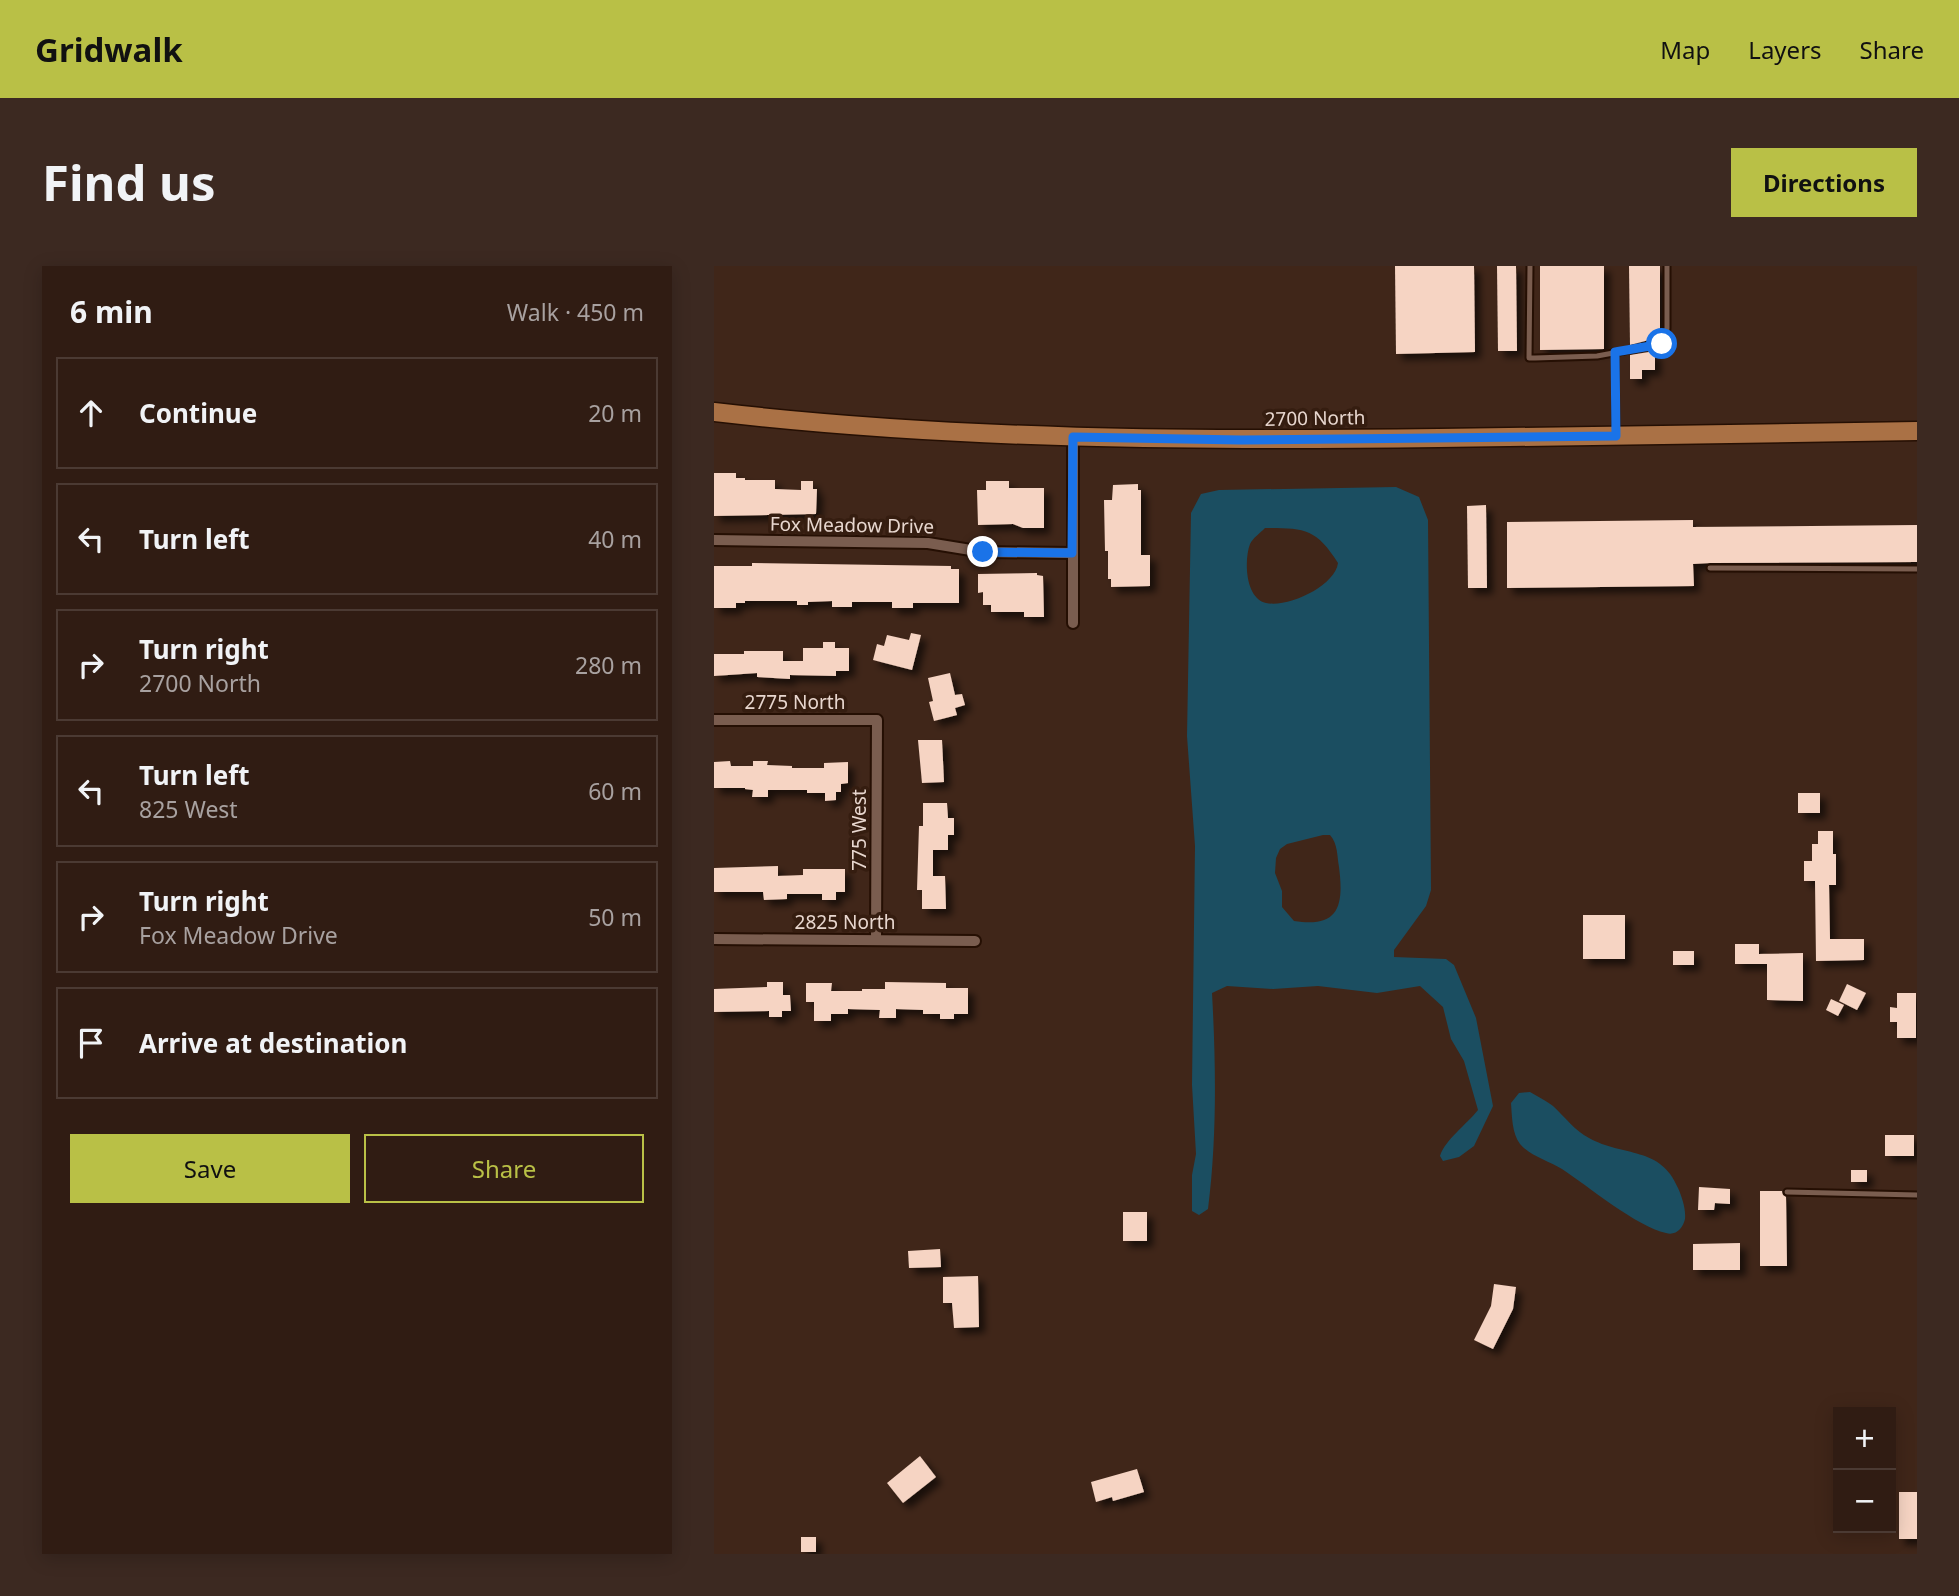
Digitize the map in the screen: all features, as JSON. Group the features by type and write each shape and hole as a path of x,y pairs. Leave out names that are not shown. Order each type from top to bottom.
{"main road":[{"name":"2700 North","path":"714,412 911,429 1073,437 1241,440 1917,431"}],"street":[{"path":"1073,437 1073,623"},
{"name":"Fox Meadow Drive","path":"714,540 928,542 983,552 1072,553"},
{"name":"2775 North","path":"714,719 877,720"},
{"name":"775 West","path":"876,940 877,720"},
{"name":"2825 North","path":"714,939 975,941"}],"lane":[{"path":"1530,266 1529,358 1597,356 1664,341 1667,328 1667,266"},
{"path":"1615,352 1616,436"},
{"path":"1710,568 1917,569"},
{"path":"1787,1192 1917,1195"}],"water":[{"path":"1396,487 1419,497 1428,520 1431,890 1426,906 1394,950 1394,957 1446,959 1454,965 1476,1018 1493,1106 1474,1146 1459,1157 1443,1161 1440,1156 1446,1144 1478,1110 1464,1061 1451,1039 1443,1007 1420,986 1377,993 1318,986 1273,989 1227,986 1212,993 1215,1074 1213,1155 1208,1209 1199,1215 1192,1211 1192,1175 1196,1154 1192,1085 1195,846 1187,736 1191,513 1201,494 1219,490","holes":["1265,528 1299,530 1316,537 1338,563 1335,572 1320,587 1298,599 1275,604 1259,600 1250,586 1247,559 1250,544","1330,835 1336,846 1340,881 1339,903 1335,911 1321,921 1294,921 1282,907 1282,891 1275,873 1276,858 1280,849 1287,844"]},
{"path":"1530,1092 1553,1106 1589,1138 1640,1154 1662,1165 1671,1175 1682,1199 1685,1219 1681,1228 1670,1234 1641,1223 1562,1169 1524,1148 1515,1135 1511,1103 1519,1093"}],"building":[{"path":"1395,266 1474,266 1475,352 1396,354"},
{"path":"1497,266 1516,266 1517,351 1498,351"},
{"path":"1540,266 1604,266 1604,349 1540,350"},
{"path":"1629,266 1660,266 1660,337 1630,345"},
{"path":"1655,351 1655,370 1642,370 1642,379 1630,379 1630,355"},
{"path":"714,473 736,473 736,478 745,480 775,480 775,489 801,490 801,481 813,481 813,489 817,489 816,514 714,516"},
{"path":"986,481 1009,481 1009,488 1044,488 1044,528 1023,528 1013,524 978,525 977,490 986,490"},
{"path":"1138,484 1138,490 1141,490 1141,555 1150,555 1150,586 1111,587 1111,579 1108,579 1108,551 1105,551 1104,500 1112,500 1113,485"},
{"path":"1486,505 1487,588 1468,588 1467,506"},
{"path":"1693,520 1693,527 1917,525 1917,562 1693,564 1694,586 1507,588 1507,522"},
{"path":"752,563 951,566 951,569 959,569 959,603 913,603 913,608 892,608 892,602 852,602 852,607 832,607 832,601 797,605 797,601 745,601 736,603 736,608 714,608 714,566 752,566"},
{"path":"1037,573 1043,576 1044,617 1024,617 1024,612 991,612 991,605 983,605 983,592 978,593 978,574"},
{"path":"911,633 921,635 912,670 873,660 877,644 884,646 887,635 909,640"},
{"path":"823,642 835,642 835,648 849,648 849,671 836,671 836,676 790,675 790,679 757,677 757,673 714,676 714,654 783,651 783,661 803,661 803,648 823,648"},
{"path":"950,673 955,695 962,694 965,705 955,708 957,715 934,721 929,702 933,701 928,678"},
{"path":"918,740 942,740 944,782 922,783"},
{"path":"730,761 731,766 753,766 753,761 768,761 767,765 792,768 824,768 824,763 848,762 848,783 841,784 841,792 836,792 836,800 825,801 825,793 807,793 807,790 768,790 768,797 752,797 753,790 745,788 714,788 714,762"},
{"path":"1798,793 1820,793 1820,813 1798,813"},
{"path":"923,803 947,803 948,818 954,818 954,835 948,835 948,850 933,850 933,876 945,876 946,909 922,909 922,890 917,890 919,826 923,826"},
{"path":"1818,831 1833,831 1833,854 1836,854 1836,885 1829,885 1830,939 1864,939 1864,960 1816,961 1815,881 1804,881 1804,861 1812,861 1812,844 1818,844"},
{"path":"778,866 778,876 803,875 803,869 845,869 845,892 836,892 836,900 822,900 822,894 787,894 787,899 764,900 763,892 714,892 714,868"},
{"path":"1583,915 1625,915 1625,959 1583,959"},
{"path":"1735,944 1759,944 1759,954 1803,953 1803,1001 1767,1000 1767,964 1735,964"},
{"path":"1673,951 1694,951 1694,965 1673,965"},
{"path":"767,982 783,982 783,995 790,995 791,1011 782,1011 782,1017 769,1017 769,1011 714,1012 714,989 767,987"},
{"path":"885,982 946,983 946,988 968,988 968,1014 954,1014 954,1019 940,1019 940,1014 923,1014 923,1010 896,1009 896,1018 879,1018 880,1010 848,1009 848,1014 831,1014 831,1021 814,1021 814,1002 806,1002 806,983 832,983 831,991 862,991 885,989"},
{"path":"1847,984 1866,993 1857,1010 1839,1001"},
{"path":"1897,993 1916,993 1916,1038 1897,1038 1897,1022 1890,1022 1890,1007 1897,1008"},
{"path":"1831,999 1844,1005 1838,1016 1826,1010"},
{"path":"1885,1135 1914,1135 1914,1156 1885,1156"},
{"path":"1851,1170 1867,1170 1867,1182 1851,1182"},
{"path":"1699,1187 1730,1189 1730,1204 1715,1203 1714,1210 1698,1210"},
{"path":"1760,1191 1782,1191 1786,1197 1787,1266 1760,1266"},
{"path":"1123,1212 1147,1212 1147,1241 1123,1241"},
{"path":"1740,1243 1740,1270 1693,1270 1693,1244"},
{"path":"940,1249 941,1267 909,1268 908,1251"},
{"path":"978,1276 979,1327 954,1328 952,1303 943,1303 943,1277"},
{"path":"1494,1284 1516,1287 1513,1309 1493,1349 1474,1340 1491,1306"},
{"path":"920,1456 936,1477 903,1503 887,1483"},
{"path":"1137,1469 1144,1492 1113,1501 1112,1497 1096,1502 1091,1482"},
{"path":"1899,1492 1917,1492 1917,1539 1899,1539"},
{"path":"801,1537 816,1537 816,1552 801,1552"}],"route":[{"path":"983,552 1072,553 1073,437 1241,440 1616,436 1615,352 1662,344"}]}
